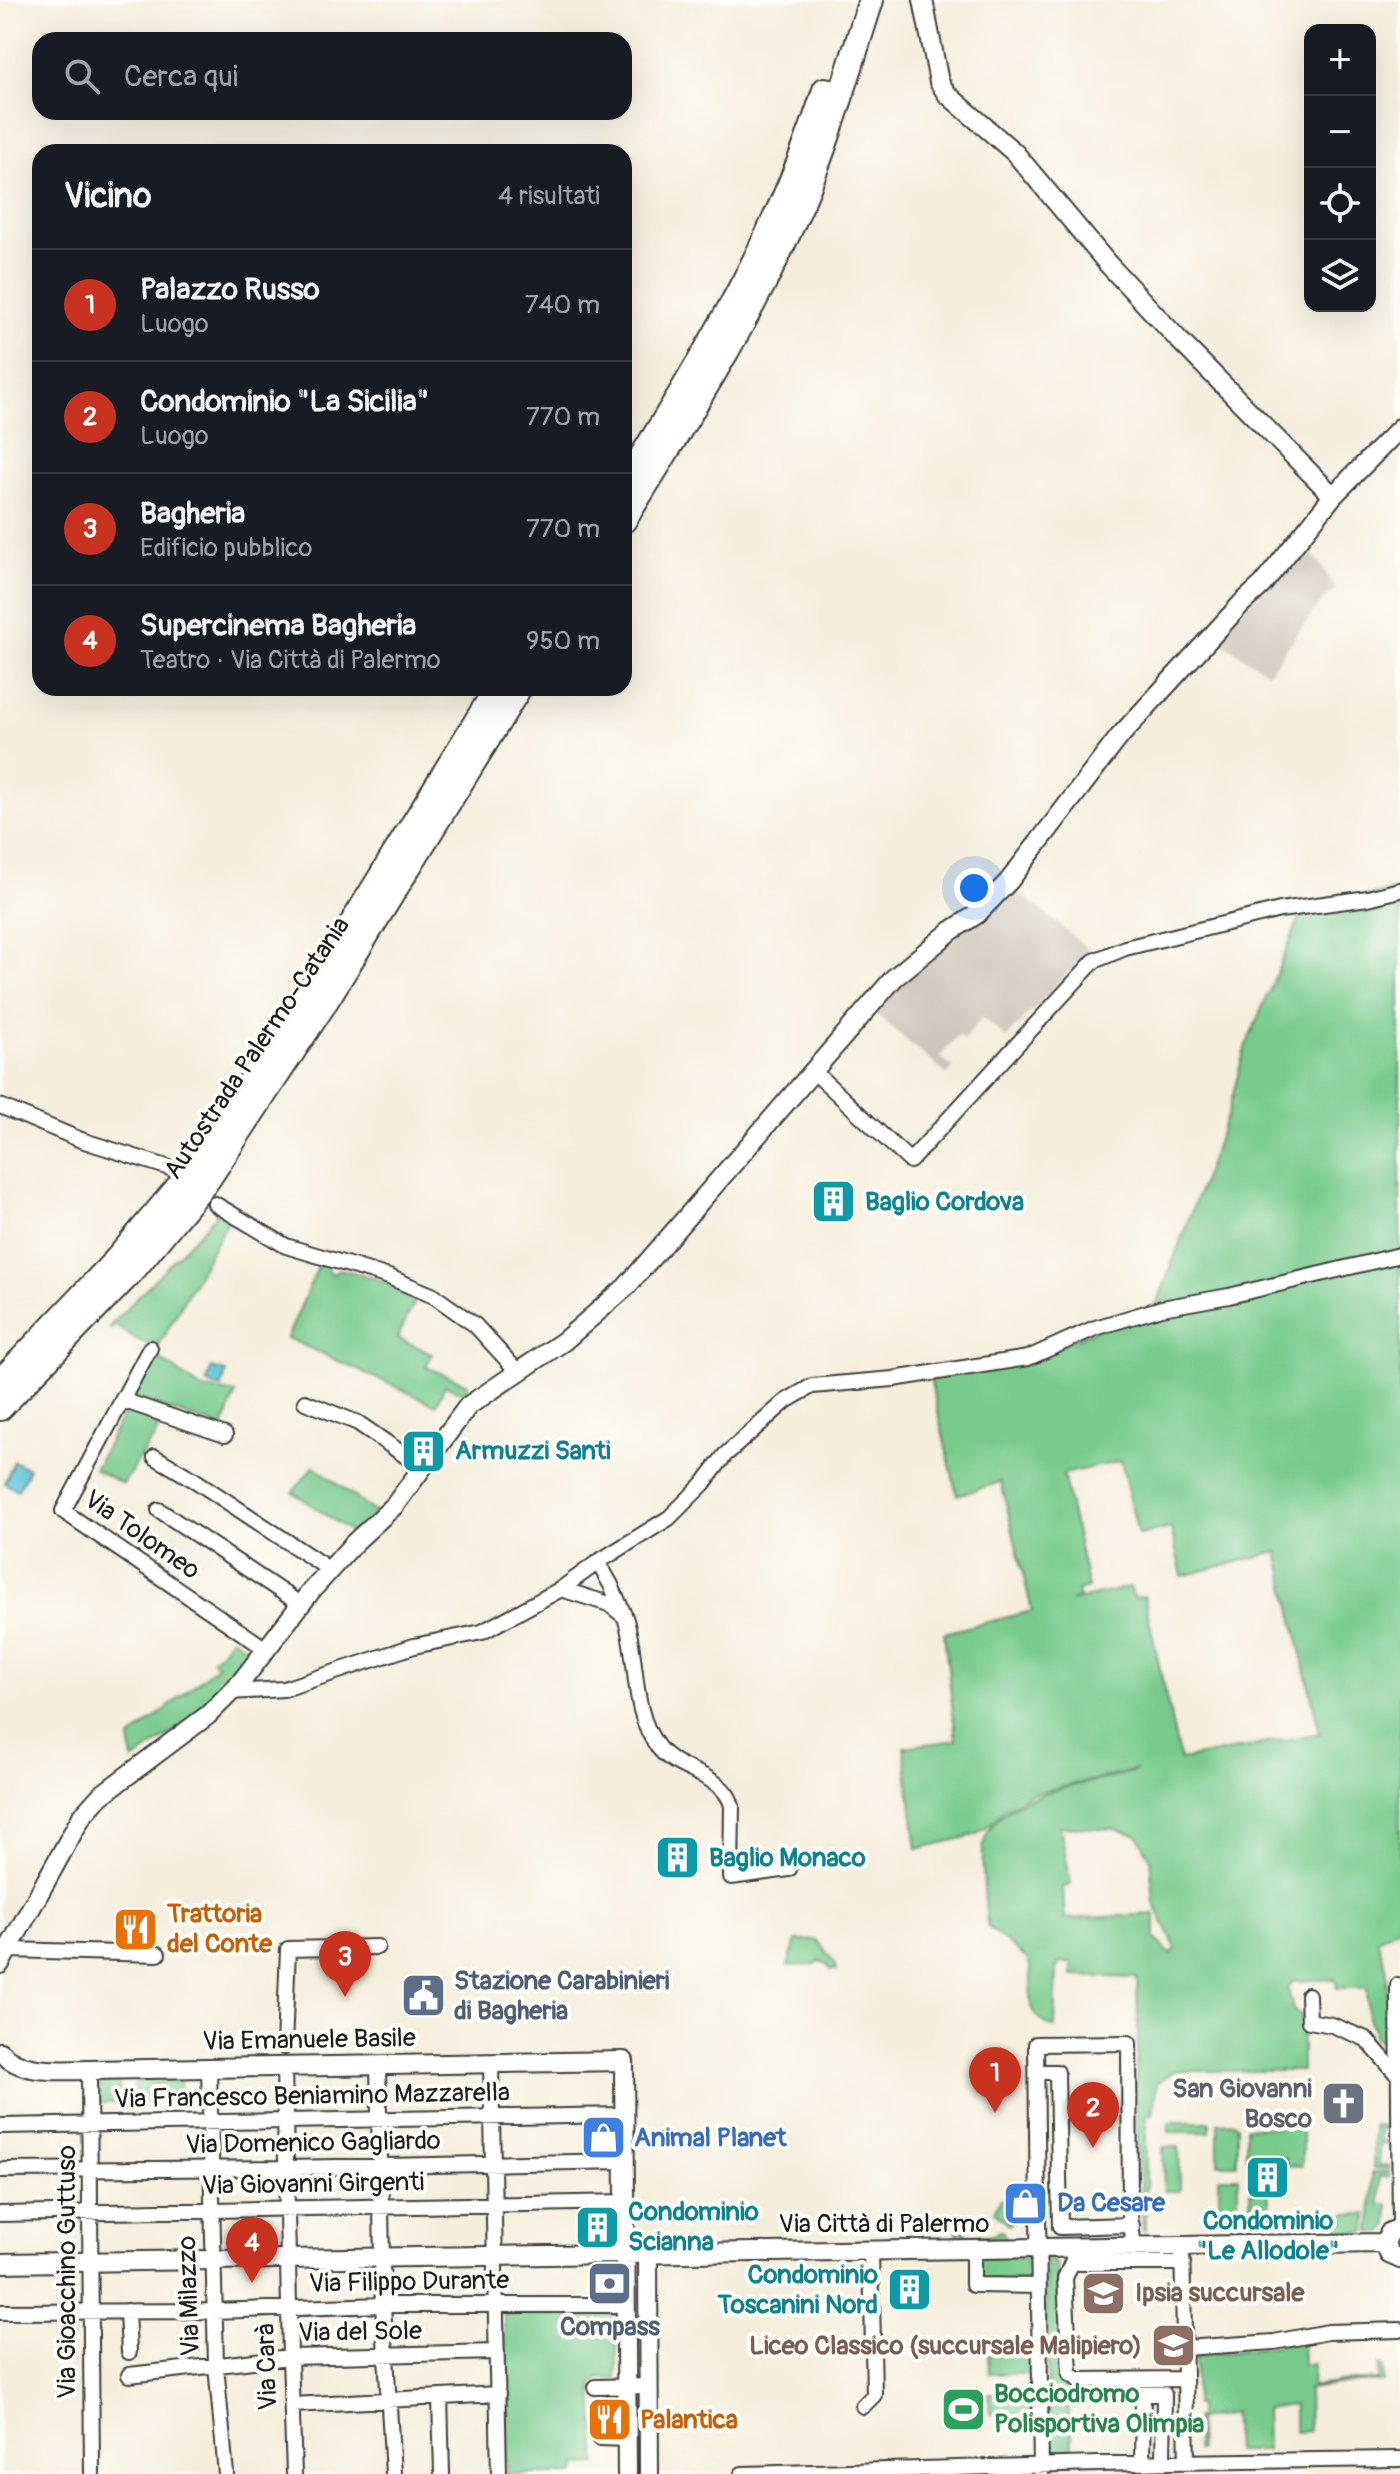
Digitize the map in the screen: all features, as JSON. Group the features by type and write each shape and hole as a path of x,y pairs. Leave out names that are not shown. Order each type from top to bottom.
{"highway":[{"path":"632,472 706,355 784,204 821,105 854,0"},
{"path":"632,507 727,352 769,275 801,206 829,133 871,0"},
{"name":"Autostrada Palermo-Catania","path":"0,1382 117,1259 191,1172 318,979 492,696"},
{"name":"Autostrada Palermo-Catania","path":"0,1408 133,1270 208,1179 322,1007 514,696"}],"street":[{"path":"923,0 939,82 947,94 1015,153 1108,264 1333,496"},
{"path":"4,1957 82,1816 100,1796 208,1715 230,1692 300,1604 394,1506 468,1406 564,1341 626,1287 894,978 951,931 977,914 1009,881 1120,736 1262,585 1333,496 1400,428"},
{"path":"812,1070 910,1161 1094,961 1125,948 1280,910 1368,898 1400,890"},
{"path":"0,1106 81,1140 170,1168"},
{"path":"215,1204 286,1246 389,1277 434,1296 475,1325 518,1372"},
{"path":"230,1692 284,1689 414,1646 482,1632 561,1589 669,1518 703,1484 725,1455 786,1401 812,1386 893,1379 1028,1358 1095,1328 1162,1308 1229,1296 1400,1255"},
{"name":"Via Tolomeo","path":"150,1348 63,1511 266,1649"},
{"path":"122,1400 225,1435"},
{"path":"305,1402 358,1423 423,1468"},
{"path":"155,1457 330,1570"},
{"path":"159,1510 300,1604"},
{"path":"598,1562 611,1585 631,1636 645,1726 659,1750 722,1787 730,1797 731,1877 789,1869"},
{"path":"602,1602 612,1596 611,1585"},
{"path":"561,1589 602,1602 625,1617"},
{"path":"284,2047 288,1949 377,1947"},
{"path":"4,1957 158,1954"},
{"path":"1399,1985 1400,2228 1390,2232 1385,2243 1389,2254 1400,2259"},
{"path":"1308,1995 1309,2021 1332,2025 1366,2039 1400,2078"},
{"path":"1041,2470 1036,2044 1129,2043 1134,2247"},
{"name":"Via Emanuele Basile","path":"3,2058 32,2069 89,2070 624,2061 625,2115"},
{"path":"491,2063 499,2474"},
{"path":"378,2065 383,2305 393,2474"},
{"name":"Via Carà","path":"284,2066 294,2474"},
{"name":"Via Milazzo","path":"209,2068 213,2311 226,2474"},
{"name":"Via Gioacchino Guttuso","path":"89,2070 92,2474"},
{"path":"1037,2072 1057,2072 1060,2227 1132,2225"},
{"path":"1037,2105 1057,2105"},
{"path":"625,2115 627,2474"},
{"name":"Via Francesco Beniamino Mazzarella","path":"0,2126 625,2115"},
{"name":"Via Domenico Gagliardo","path":"0,2170 382,2167 626,2161"},
{"path":"1038,2193 1059,2193"},
{"name":"Via Giovanni Girgenti","path":"0,2214 626,2202"},
{"name":"Via Città di Palermo","path":"0,2263 648,2252 1039,2249 1073,2254 1134,2247 1183,2255 1385,2243"},
{"path":"973,2250 973,2285 1039,2286"},
{"path":"863,2406 874,2395 871,2251"},
{"path":"648,2252 649,2474"},
{"path":"1073,2254 1080,2263 1183,2255 1185,2379 1174,2465"},
{"path":"1073,2254 1065,2278 1070,2374 1079,2380 1185,2379"},
{"name":"Via Filippo Durante","path":"0,2312 213,2311 383,2305 627,2305"},
{"path":"127,2311 129,2352"},
{"path":"1184,2348 1274,2342 1328,2332 1400,2330"},
{"name":"Via del Sole","path":"129,2375 290,2357 497,2352"},
{"path":"595,2387 649,2386"},
{"path":"293,2405 498,2394"},
{"path":"1142,2463 1143,2394 1164,2394 1174,2465"},
{"path":"440,2397 442,2474"},
{"path":"599,2438 627,2439"},
{"path":"742,2474 1041,2470 1142,2463 1218,2468 1288,2467 1400,2459"}],"shaded area":[{"path":"1302,545 1318,561 1336,589 1321,602 1268,673 1216,639"},
{"path":"1015,888 1094,954 1085,964 1079,961 1006,1038 982,1017 964,1040 958,1035 940,1057 954,1068 947,1075 876,1014 898,985"}],"green space":[{"path":"1400,890 1400,1927 1377,1939 1386,1966 1389,2041 1385,2045 1373,2038 1374,2029 1368,2019 1367,1988 1337,1988 1336,1979 1293,1981 1288,1989 1293,2010 1302,2016 1302,2071 1174,2071 1157,2083 1153,2114 1146,2115 1146,2231 1143,2231 1135,2090 1137,1978 1072,1976 1072,1963 1060,1963 1057,1967 1055,2028 1043,2022 1031,2007 1028,1960 987,1926 983,1865 987,1834 999,1818 1015,1806 1055,1790 1137,1770 1031,1794 1004,1810 975,1835 917,1849 904,1747 956,1740 944,1633 1032,1611 1001,1482 957,1495 929,1374 1028,1358 1157,1304 1228,1113 1245,1048 1305,906","holes":["1121,1461 1138,1535 1171,1528 1182,1576 1278,1552 1320,1733 1180,1760 1144,1596 1134,1598 1130,1587 1071,1601 1079,1598 1077,1591 1088,1588 1063,1474","1060,1826 1114,1829 1138,1835 1150,1858 1154,1903 1176,1948 1171,1955 1155,1938 1155,1914 1065,1919 1063,1887 1071,1885"]},
{"path":"215,1210 229,1218 156,1351 115,1326 111,1329 109,1327 215,1216"},
{"path":"320,1262 330,1265 328,1271 334,1274 339,1269 368,1276 418,1295 397,1338 432,1353 426,1367 468,1384 465,1394 445,1385 436,1405 287,1338"},
{"path":"154,1355 202,1389 236,1393 223,1428 131,1397"},
{"path":"126,1409 161,1421 153,1441 123,1484 94,1469"},
{"path":"314,1466 377,1514 355,1535 293,1492"},
{"path":"231,1637 257,1654 250,1660 245,1658 242,1663 245,1666 219,1699 133,1761 130,1739 218,1665 212,1659"},
{"path":"817,1940 834,1962 836,1970 830,1970 827,1964 820,1961 814,1965 788,1966 796,1941"},
{"path":"180,2081 181,2101 166,2102 166,2093 157,2093 157,2102 135,2103 135,2082"},
{"path":"119,2082 119,2103 98,2103 97,2083"},
{"path":"1169,2122 1210,2122 1210,2132 1169,2132"},
{"path":"1233,2122 1237,2125 1237,2164 1218,2164 1218,2123"},
{"path":"1373,2125 1388,2126 1380,2129 1380,2141 1388,2141 1388,2144 1379,2144 1379,2165 1389,2165 1389,2169 1373,2168"},
{"path":"1246,2127 1302,2127 1302,2166 1286,2165 1286,2158 1246,2158"},
{"path":"1163,2147 1179,2147 1180,2191 1164,2191"},
{"path":"1372,2172 1389,2172 1389,2177 1380,2177 1380,2204 1389,2204 1388,2227 1383,2232 1371,2232"},
{"path":"1219,2177 1238,2177 1238,2216 1219,2216"},
{"path":"1250,2192 1268,2192 1270,2211 1250,2212"},
{"path":"1000,2199 1017,2199 1018,2216 1009,2225 994,2211"},
{"path":"1338,2214 1367,2214 1367,2232 1338,2232"},
{"path":"960,2228 967,2235 993,2235 1002,2231 1006,2238 957,2238"},
{"path":"976,2257 1021,2257 1027,2262 1027,2281 976,2280"},
{"path":"1048,2258 1056,2263 1073,2454 1049,2454 1045,2262"},
{"path":"616,2312 617,2379 599,2378 593,2385 597,2464 577,2465 576,2474 507,2474 504,2313"},
{"path":"1302,2342 1303,2365 1313,2364 1312,2387 1352,2380 1378,2380 1379,2365 1383,2366 1383,2382 1357,2382 1308,2389 1309,2431 1294,2432 1294,2405 1265,2409 1266,2451 1235,2451 1233,2413 1198,2419 1199,2451 1196,2451 1195,2418 1198,2418 1198,2405 1195,2405 1195,2357"},
{"path":"988,2354 1029,2354 1030,2374 989,2374"},
{"path":"989,2394 1030,2394 1030,2414 990,2414"}],"water":[{"path":"211,1368 226,1372 222,1388 207,1383"},
{"path":"14,1461 29,1469 18,1490 4,1483"}],"place":[{"name":"Baglio Cordova","path":"834,1202"},
{"name":"Armuzzi Santi","path":"424,1451"},
{"name":"Baglio Monaco","path":"678,1858"},
{"name":"Trattoria del Conte","path":"136,1929"},
{"name":"Stazione Carabinieri di Bagheria","path":"423,1996"},
{"name":"Bagheria","path":"345,1997"},
{"name":"San Giovanni Bosco","path":"1343,2104"},
{"name":"Palazzo Russo","path":"995,2113"},
{"name":"Animal Planet","path":"603,2138"},
{"name":"Condominio \"La Sicilia\"","path":"1093,2148"},
{"name":"Condominio \"Le Allodole\"","path":"1268,2178"},
{"name":"Da Cesare","path":"1026,2203"},
{"name":"Condominio Scianna","path":"597,2227"},
{"name":"Supercinema Bagheria","path":"252,2283"},
{"name":"Compass","path":"610,2284"},
{"name":"Condominio Toscanini Nord","path":"909,2290"},
{"name":"Ipsia succursale","path":"1104,2293"},
{"name":"Liceo Classico (succursale Malipiero)","path":"1173,2346"},
{"name":"Bocciodromo Polisportiva Olimpia","path":"963,2409"},
{"name":"Palantica","path":"609,2420"}]}
